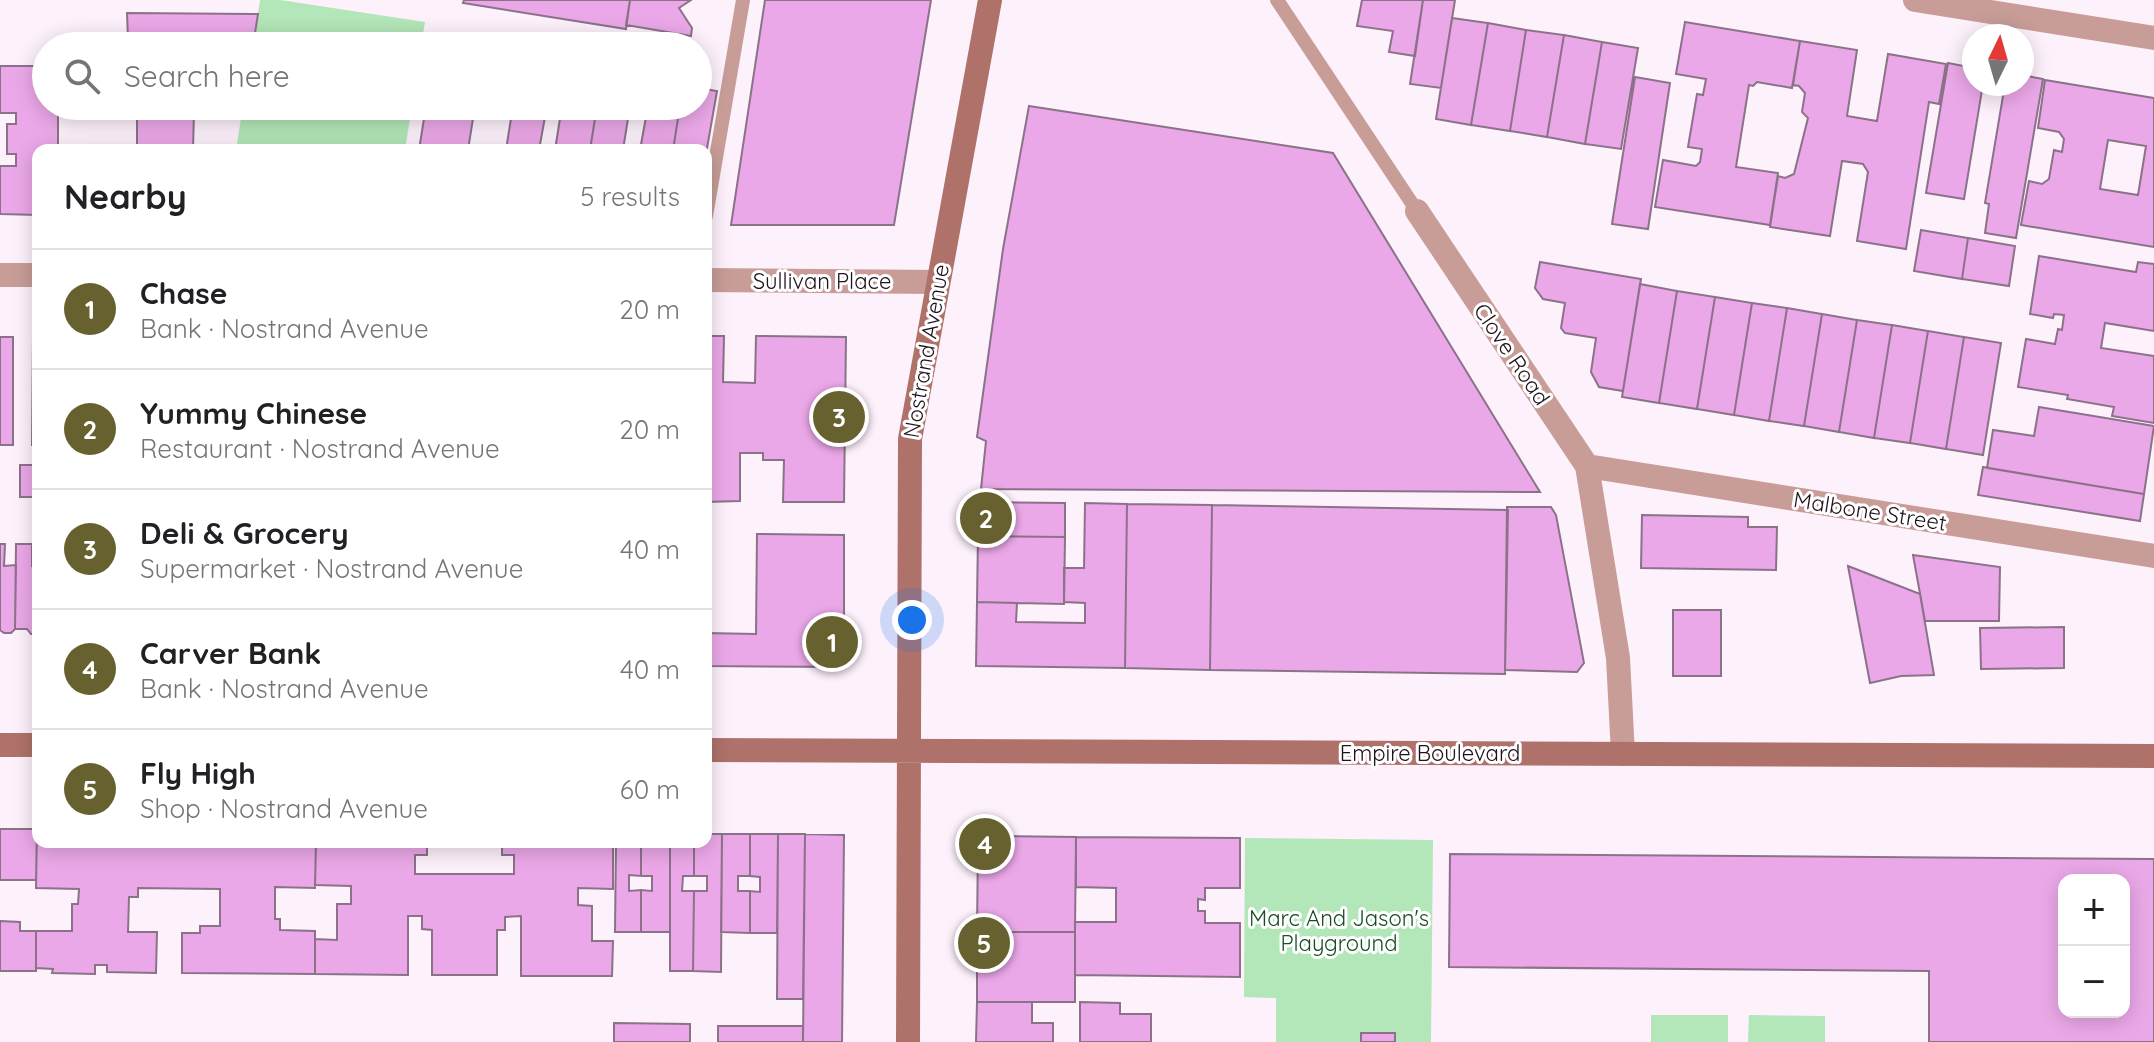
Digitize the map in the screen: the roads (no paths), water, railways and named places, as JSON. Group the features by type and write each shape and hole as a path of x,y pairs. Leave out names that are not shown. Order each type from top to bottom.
{"main road":[{"name":"Nostrand Avenue","path":"908,1042 910,439 990,0"},
{"path":"0,745 32,745"},
{"name":"Empire Boulevard","path":"712,750 2154,756"}],"street":[{"path":"1915,0 2154,38"},
{"name":"Clove Road","path":"1417,211 1587,466 1618,658 1623,754"},
{"path":"0,275 32,275"},
{"name":"Sullivan Place","path":"712,280 938,282"},
{"name":"Malbone Street","path":"1587,466 2154,556"}],"lane":[{"path":"712,181 743,0"},
{"name":"Clove Road","path":"1277,0 1417,211"}],"place":[{"name":"Deli & Grocery","path":"839,417"},
{"name":"Yummy Chinese","path":"986,518"},
{"name":"Chase","path":"832,642"},
{"name":"Carver Bank","path":"985,844"},
{"name":"Fly High","path":"984,943"}],"park label":[{"name":"Marc And Jason's Playground","path":"1339,930"}]}
